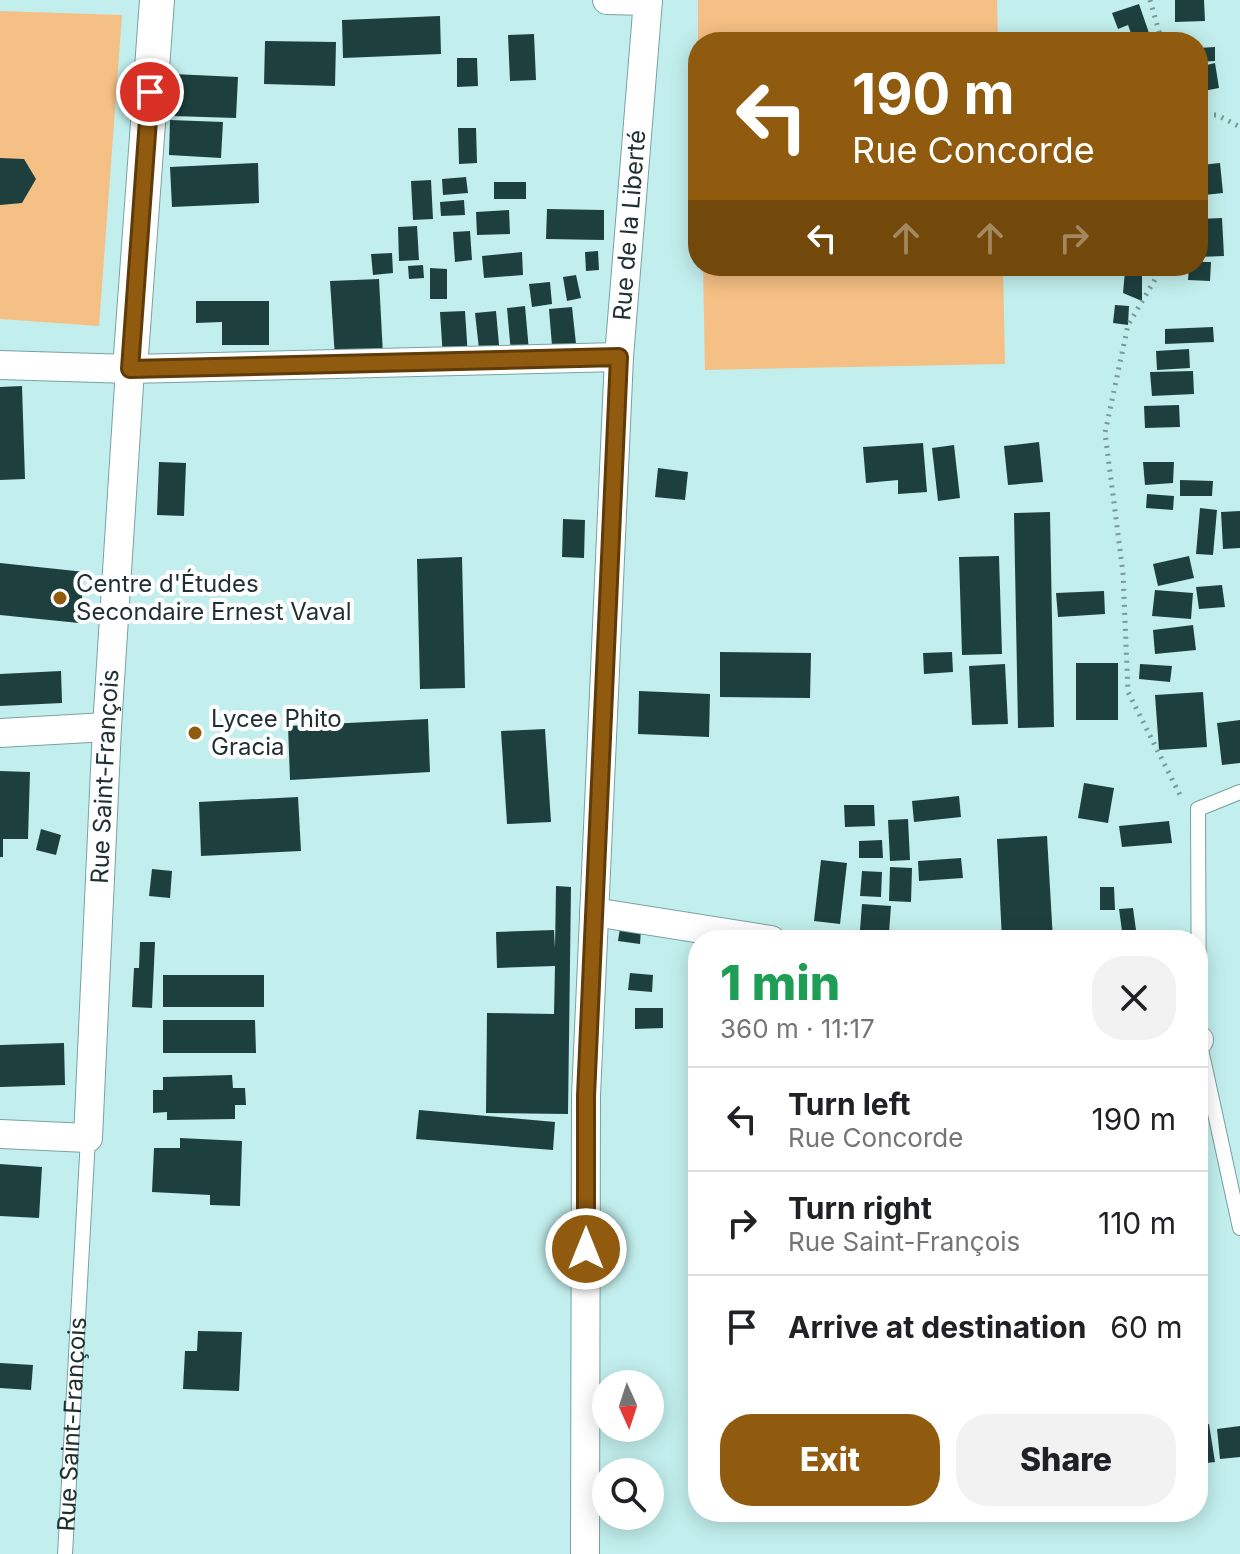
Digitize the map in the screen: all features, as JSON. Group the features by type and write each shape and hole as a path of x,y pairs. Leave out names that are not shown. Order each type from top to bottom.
{"street":[{"name":"Rue Saint-François","path":"88,1138 107,727 157,0"},
{"path":"607,0 648,1"},
{"name":"Rue de la Liberté","path":"585,1554 586,1096 619,357 648,1"},
{"path":"0,365 130,369 619,357"},
{"path":"0,733 107,727"},
{"path":"594,912 708,930"},
{"path":"0,1134 88,1138"}],"lane":[{"path":"1198,930 1198,809 1240,792"},
{"path":"1208,1085 1240,1228"},
{"name":"Rue Saint-François","path":"65,1554 88,1138"}],"path":[{"path":"1150,0 1159,32"},
{"path":"1208,115 1217,115 1240,127"},
{"path":"1157,276 1128,325 1105,433 1123,573 1128,692 1198,832"}],"shaded area":[{"path":"698,0 997,0 998,32 698,32"},
{"path":"0,11 122,15 99,326 0,319"},
{"path":"703,276 1003,276 1005,364 705,370"}],"building":[{"path":"1175,0 1204,0 1205,21 1175,22"},
{"path":"1139,4 1149,32 1130,32 1128,25 1118,29 1112,13"},
{"path":"440,16 441,54 343,58 342,20"},
{"path":"534,34 536,80 510,81 508,35"},
{"path":"265,41 336,42 335,86 264,84"},
{"path":"1208,47 1215,47 1215,61 1208,61"},
{"path":"457,58 477,58 478,86 457,87"},
{"path":"1215,63 1219,88 1208,90 1208,65"},
{"path":"173,74 238,77 236,118 172,116"},
{"path":"170,120 223,122 221,158 169,155"},
{"path":"458,128 476,128 477,163 459,164"},
{"path":"0,158 24,159 36,179 22,203 0,205"},
{"path":"258,163 259,203 172,207 170,167"},
{"path":"1220,163 1223,193 1208,195 1208,164"},
{"path":"466,177 468,193 443,195 442,179"},
{"path":"431,180 433,219 413,220 411,181"},
{"path":"494,182 526,182 526,199 494,199"},
{"path":"464,200 465,215 441,216 440,202"},
{"path":"547,209 604,210 604,240 546,239"},
{"path":"509,210 510,234 477,235 476,212"},
{"path":"1222,218 1224,256 1208,257 1208,219"},
{"path":"417,226 419,260 399,261 398,227"},
{"path":"470,231 472,260 455,262 453,232"},
{"path":"598,251 599,270 586,271 585,252"},
{"path":"522,252 523,275 484,278 482,256"},
{"path":"392,253 393,273 373,275 371,254"},
{"path":"1208,262 1211,262 1210,281 1188,280 1188,276 1208,276"},
{"path":"423,265 424,278 409,279 408,266"},
{"path":"430,268 447,269 447,299 430,299"},
{"path":"576,275 581,298 567,301 563,277"},
{"path":"1125,276 1142,276 1142,301 1123,293"},
{"path":"379,279 383,355 335,358 330,281"},
{"path":"550,282 552,304 532,307 529,284"},
{"path":"196,301 269,301 269,345 222,345 222,322 196,323"},
{"path":"1115,305 1129,306 1128,325 1113,323"},
{"path":"525,306 529,351 511,353 507,308"},
{"path":"572,307 576,344 552,346 549,309"},
{"path":"465,311 468,357 443,358 440,312"},
{"path":"496,311 500,356 480,358 475,313"},
{"path":"1213,327 1214,342 1165,344 1165,329"},
{"path":"1189,349 1190,368 1157,370 1156,351"},
{"path":"1193,371 1194,394 1152,396 1150,372"},
{"path":"22,386 25,479 0,480 0,387"},
{"path":"1179,405 1180,427 1145,428 1144,406"},
{"path":"1039,442 1043,482 1008,485 1004,446"},
{"path":"923,443 927,492 898,494 898,480 866,483 863,447"},
{"path":"954,445 960,498 938,501 932,448"},
{"path":"159,462 186,463 184,516 157,515"},
{"path":"1143,462 1174,462 1173,483 1145,485"},
{"path":"658,468 688,472 685,500 655,497"},
{"path":"1180,480 1213,481 1212,496 1180,496"},
{"path":"1147,494 1174,496 1173,510 1146,508"},
{"path":"1200,508 1217,510 1213,555 1196,554"},
{"path":"1240,511 1240,548 1223,549 1221,512"},
{"path":"1050,512 1054,727 1018,728 1014,513"},
{"path":"563,519 585,520 584,558 562,557"},
{"path":"999,556 1002,654 962,655 959,557"},
{"path":"1189,556 1194,578 1158,586 1153,564"},
{"path":"462,557 465,688 420,689 417,559"},
{"path":"0,563 85,572 79,623 0,615"},
{"path":"1222,585 1225,607 1199,609 1196,587"},
{"path":"1155,590 1193,593 1191,619 1152,616"},
{"path":"1104,591 1105,614 1058,617 1056,593"},
{"path":"1193,625 1196,650 1155,654 1153,630"},
{"path":"720,652 811,653 810,698 720,697"},
{"path":"952,652 953,672 924,674 923,653"},
{"path":"1076,663 1118,663 1118,720 1076,720"},
{"path":"1005,664 1008,724 972,725 969,666"},
{"path":"1140,664 1172,666 1170,682 1139,679"},
{"path":"61,671 62,703 0,706 0,674"},
{"path":"639,691 710,694 709,737 638,734"},
{"path":"1203,692 1207,747 1159,750 1155,695"},
{"path":"428,719 430,772 290,780 288,726"},
{"path":"1240,720 1240,763 1222,765 1217,723"},
{"path":"545,729 551,822 507,824 501,731"},
{"path":"0,771 30,772 28,839 3,839 3,857 0,857"},
{"path":"1084,783 1114,788 1108,823 1078,818"},
{"path":"959,796 961,817 914,822 912,801"},
{"path":"298,797 301,851 201,856 199,802"},
{"path":"844,805 874,805 875,826 845,827"},
{"path":"908,819 910,860 890,861 888,820"},
{"path":"1169,821 1172,843 1122,847 1119,826"},
{"path":"41,829 61,835 56,855 36,850"},
{"path":"1047,836 1052,930 1002,930 997,839"},
{"path":"882,840 883,858 859,858 859,841"},
{"path":"961,858 963,878 919,881 918,861"},
{"path":"821,860 847,863 840,924 814,921"},
{"path":"890,867 912,868 911,902 889,901"},
{"path":"152,869 172,871 170,898 149,896"},
{"path":"862,871 882,872 881,897 860,896"},
{"path":"556,886 571,887 568,1114 486,1113 487,1013 554,1014 555,966 497,968 496,932 554,930 555,948"},
{"path":"1100,887 1114,887 1115,910 1100,910"},
{"path":"862,904 891,906 889,930 860,930"},
{"path":"1133,908 1136,930 1122,930 1119,909"},
{"path":"620,928 641,930 640,944 618,941"},
{"path":"140,942 155,942 152,1008 132,1007 134,968 139,968"},
{"path":"630,973 653,975 652,992 628,990"},
{"path":"163,975 264,975 264,1007 163,1007"},
{"path":"635,1008 663,1008 663,1028 635,1029"},
{"path":"163,1020 255,1020 256,1053 163,1053"},
{"path":"64,1043 65,1085 0,1087 0,1045"},
{"path":"232,1075 233,1088 245,1088 246,1105 235,1105 235,1119 167,1120 167,1112 153,1113 153,1090 163,1090 163,1077"},
{"path":"419,1110 555,1122 553,1150 416,1139"},
{"path":"180,1138 242,1141 240,1206 210,1205 210,1195 152,1192 154,1148 180,1148"},
{"path":"0,1164 42,1167 39,1218 0,1216"},
{"path":"198,1331 242,1332 239,1391 183,1389 185,1351 197,1351"},
{"path":"0,1363 33,1365 31,1390 0,1388"},
{"path":"1208,1424 1215,1462 1208,1463"},
{"path":"1240,1426 1240,1457 1220,1459 1217,1429"}],"place":[{"name":"Centre d'Études Secondaire Ernest Vaval","path":"60,598"},
{"name":"Lycee Phito Gracia","path":"195,733"}],"route":[{"path":"150,92 130,369 619,357 586,1096 586,1249"}]}
